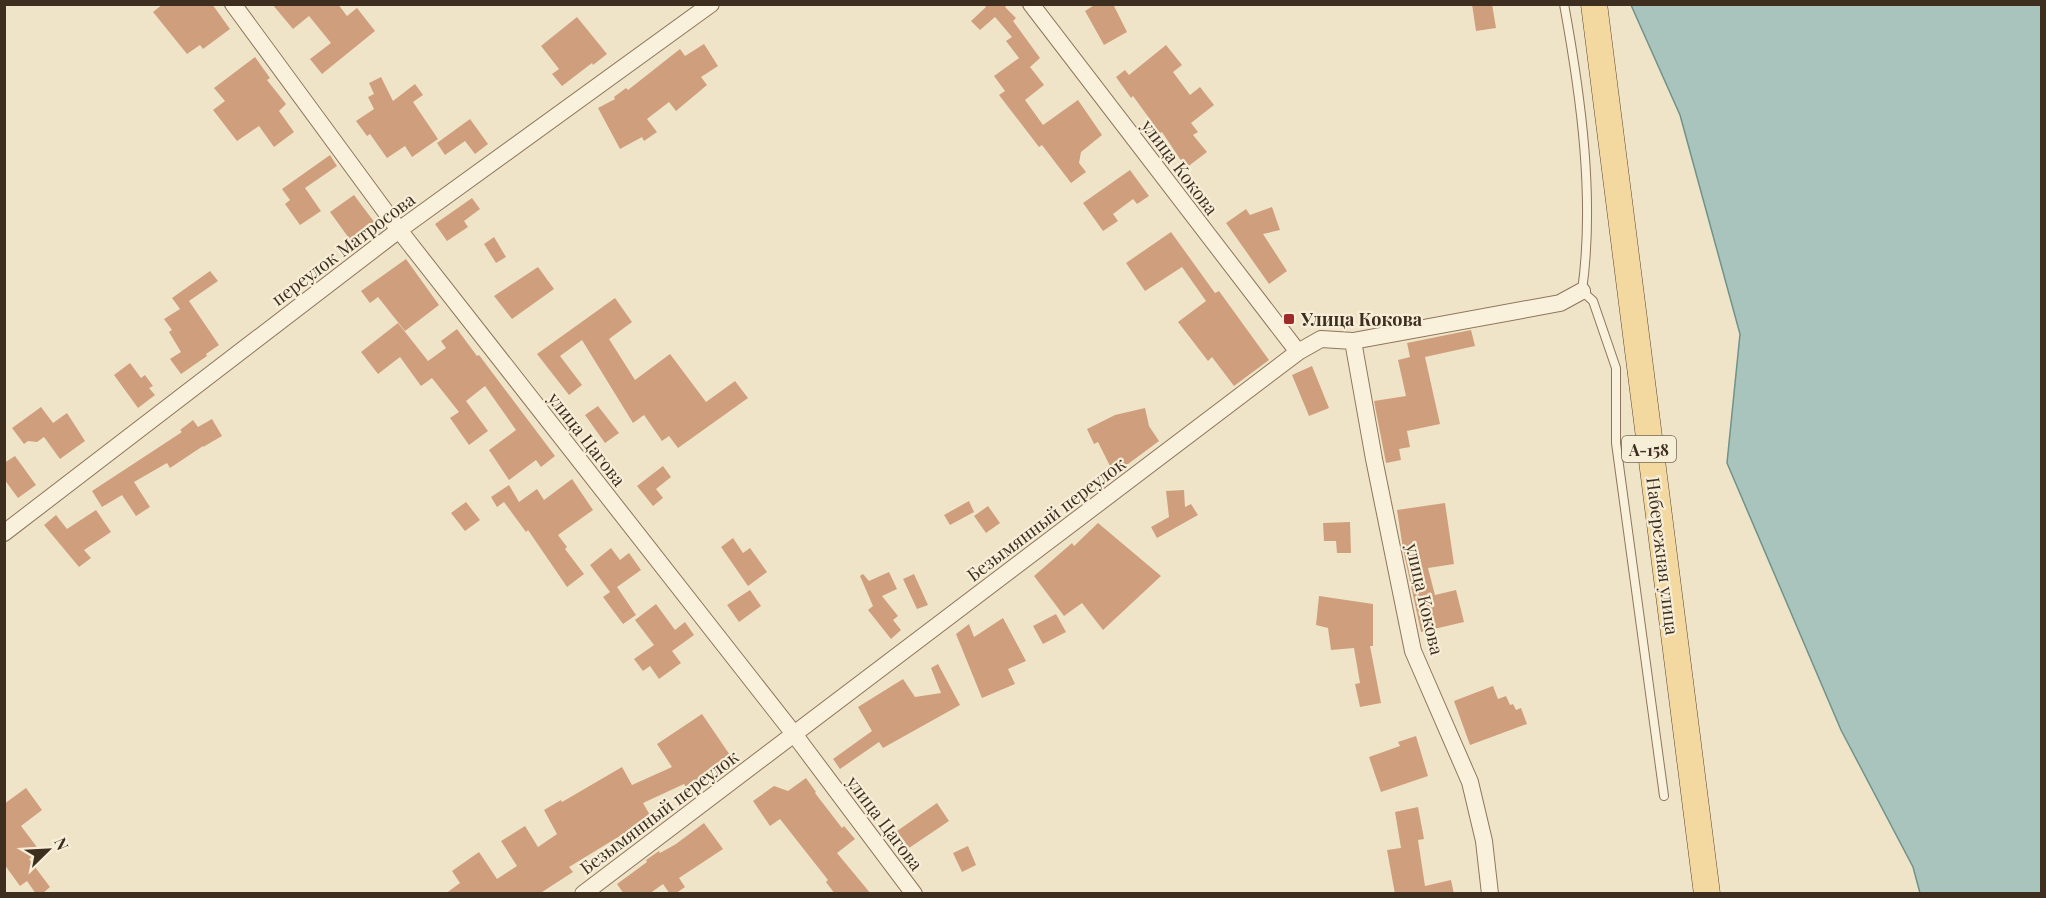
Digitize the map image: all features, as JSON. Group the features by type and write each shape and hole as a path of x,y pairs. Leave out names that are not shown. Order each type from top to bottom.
{"main road":[{"name":"Набережная улица","path":"1594,4 1707,894"}],"street":[{"name":"улица Цагова","path":"233,4 399,230 794,734 914,894"},
{"name":"переулок Матросова","path":"4,533 399,230 711,4"},
{"name":"улица Кокова","path":"1031,4 1298,352"},
{"name":"Безымянный переулок","path":"583,894 1298,352 1321,339 1353,341 1560,303 1582,291"},
{"name":"улица Кокова","path":"1353,341 1374,459 1413,651 1470,782 1484,841 1490,894"}],"lane":[{"path":"1564,4 1575,65 1588,199 1587,256 1582,291 1593,301 1616,368 1616,443 1664,796"}],"water":[{"path":"1631,5 2041,5 2041,893 1920,893 1913,867 1841,730 1727,463 1740,334 1680,115"}],"building":[{"path":"163,4 212,4 230,29 203,49 200,45 187,54 153,12"},
{"path":"272,4 338,4 347,16 357,8 375,31 322,74 310,59 331,43 309,16 293,29"},
{"path":"983,4 1008,4 1005,7 1016,18 1013,21 1040,58 1030,67 1044,85 1025,100 1043,125 1078,100 1102,135 1081,152 1079,163 1086,172 1071,183 1042,145 1039,147 999,95 1005,91 994,76 1019,58 1006,41 1012,37 995,17 980,30 971,21 986,7"},
{"path":"1096,4 1113,4 1127,32 1104,45 1085,11"},
{"path":"1472,4 1492,4 1496,28 1476,31"},
{"path":"577,17 607,54 562,86 552,74 559,69 541,46"},
{"path":"704,44 718,66 701,77 707,85 676,111 669,102 647,119 657,132 644,141 642,137 620,149 598,108 615,99 614,97 626,88 628,90 680,49 685,56"},
{"path":"1166,45 1182,65 1173,72 1190,95 1200,87 1214,105 1191,123 1198,132 1193,135 1207,152 1186,168 1162,132 1160,133 1116,77 1125,70 1129,75"},
{"path":"255,57 270,78 267,80 286,104 279,111 294,132 274,147 259,126 237,141 213,110 225,101 214,88"},
{"path":"381,77 393,101 415,84 423,95 413,102 438,139 412,157 405,146 387,158 370,134 367,136 356,121 374,109 368,97 374,94 369,83"},
{"path":"470,119 488,144 475,154 465,141 445,155 437,143"},
{"path":"330,155 337,166 305,188 321,211 300,225 285,204 290,200 282,189"},
{"path":"1130,170 1149,196 1137,204 1133,199 1113,214 1118,221 1103,231 1083,203"},
{"path":"354,195 375,223 351,241 330,212"},
{"path":"472,198 480,209 464,221 468,227 447,241 435,224"},
{"path":"1272,207 1280,230 1263,234 1287,271 1269,284 1226,223 1246,209 1250,215"},
{"path":"1171,232 1215,293 1219,291 1269,360 1234,386 1212,357 1208,361 1178,322 1206,301 1182,267 1145,291 1126,263"},
{"path":"494,237 506,257 496,263 484,244"},
{"path":"406,259 439,305 405,331 378,297 370,303 361,291"},
{"path":"538,267 554,289 512,319 494,296"},
{"path":"210,271 218,281 189,301 219,345 181,374 170,359 181,352 169,332 172,330 164,319 180,309 172,298"},
{"path":"615,298 632,322 609,339 635,380 670,354 706,402 735,381 748,398 678,448 669,436 662,441 644,415 633,423 582,340 560,356 582,385 569,395 537,354"},
{"path":"398,323 428,361 446,348 441,341 457,329 555,456 541,467 536,460 509,480 489,450 516,430 485,386 466,401 488,431 469,445 450,418 459,412 432,378 421,386 400,357 378,374 361,352"},
{"path":"1471,330 1475,346 1425,357 1440,424 1407,431 1410,447 1399,449 1401,460 1386,463 1374,401 1406,396 1398,360 1410,357 1407,343"},
{"path":"130,363 141,378 145,375 153,386 149,388 155,395 138,408 114,375"},
{"path":"1312,366 1329,408 1309,416 1292,375"},
{"path":"598,406 619,433 605,443 585,415"},
{"path":"41,407 53,423 67,413 85,441 60,459 44,437 37,442 28,441 24,444 12,428"},
{"path":"1145,408 1149,426 1159,441 1124,467 1113,472 1098,442 1094,444 1087,429 1115,415"},
{"path":"212,419 222,436 170,468 167,463 134,482 150,507 136,516 122,495 102,507 92,491 182,432 180,430 193,420 198,427"},
{"path":"15,456 36,485 18,498 4,479 4,463"},
{"path":"663,466 671,477 656,489 663,498 653,506 637,486"},
{"path":"572,479 593,510 558,535 567,547 565,549 584,574 567,587 528,530 526,532 504,502 497,507 491,497 509,485 519,502 537,489 544,500"},
{"path":"1184,490 1185,507 1191,504 1198,515 1157,538 1151,527 1169,517 1166,491"},
{"path":"969,501 974,512 950,525 944,515"},
{"path":"466,502 480,520 465,531 451,513"},
{"path":"1445,503 1454,564 1428,568 1435,595 1456,590 1464,622 1421,632 1397,510"},
{"path":"988,506 1000,523 986,533 974,516"},
{"path":"96,510 111,532 84,550 91,558 79,567 44,525 56,515 67,529"},
{"path":"1350,522 1351,553 1337,553 1336,541 1324,541 1323,523"},
{"path":"1098,523 1161,576 1103,630 1082,603 1064,616 1034,576 1072,543 1074,546"},
{"path":"733,538 743,553 750,548 767,572 748,586 721,547"},
{"path":"611,548 620,560 629,553 641,570 610,592 590,565"},
{"path":"889,572 897,589 882,596 898,616 893,620 901,630 891,639 868,610 873,606 860,576 863,574 869,581"},
{"path":"914,574 928,605 917,609 903,579"},
{"path":"617,587 636,615 623,624 603,597"},
{"path":"750,590 761,606 739,622 727,605"},
{"path":"1319,596 1373,604 1373,646 1370,646 1381,703 1360,707 1355,684 1360,683 1354,648 1331,650 1328,628 1316,625"},
{"path":"656,604 675,630 685,622 694,635 672,651 681,663 659,679 650,666 643,671 634,659 654,645 635,620"},
{"path":"1056,614 1066,632 1043,644 1033,626"},
{"path":"1003,618 1026,661 1008,669 1015,684 982,698 956,634 969,624 974,637"},
{"path":"938,664 960,705 883,748 879,742 840,769 833,759 872,731 858,707 903,679 915,697 941,693 931,668"},
{"path":"1493,686 1498,699 1506,696 1510,705 1513,704 1516,710 1521,708 1527,724 1470,745 1454,701"},
{"path":"702,714 732,758 687,789 684,784 643,803 651,817 569,867 573,872 539,894 445,894 460,883 452,871 479,852 497,879 517,866 501,841 525,826 538,847 557,834 544,810 561,800 562,802 622,767 632,785 672,767 657,744"},
{"path":"1416,736 1428,776 1381,792 1369,757 1400,746 1398,742"},
{"path":"806,778 842,828 844,826 855,839 837,853 871,894 835,894 826,882 828,880 780,819 770,826 753,801 774,786 788,791"},
{"path":"26,788 42,810 21,826 40,851 29,859 50,887 42,894 36,894 27,881 20,886 4,864 4,804"},
{"path":"937,803 949,821 909,848 897,831"},
{"path":"1418,807 1424,839 1418,840 1425,886 1451,880 1454,894 1395,894 1387,850 1401,848 1395,812"},
{"path":"704,823 723,849 679,878 685,887 675,894 670,894 663,884 649,894 624,894 617,884 647,862 646,860 659,851 660,853 676,844"},
{"path":"968,846 976,865 962,872 953,853"}],"place":[{"name":"Улица Кокова","path":"1289,319"}]}
